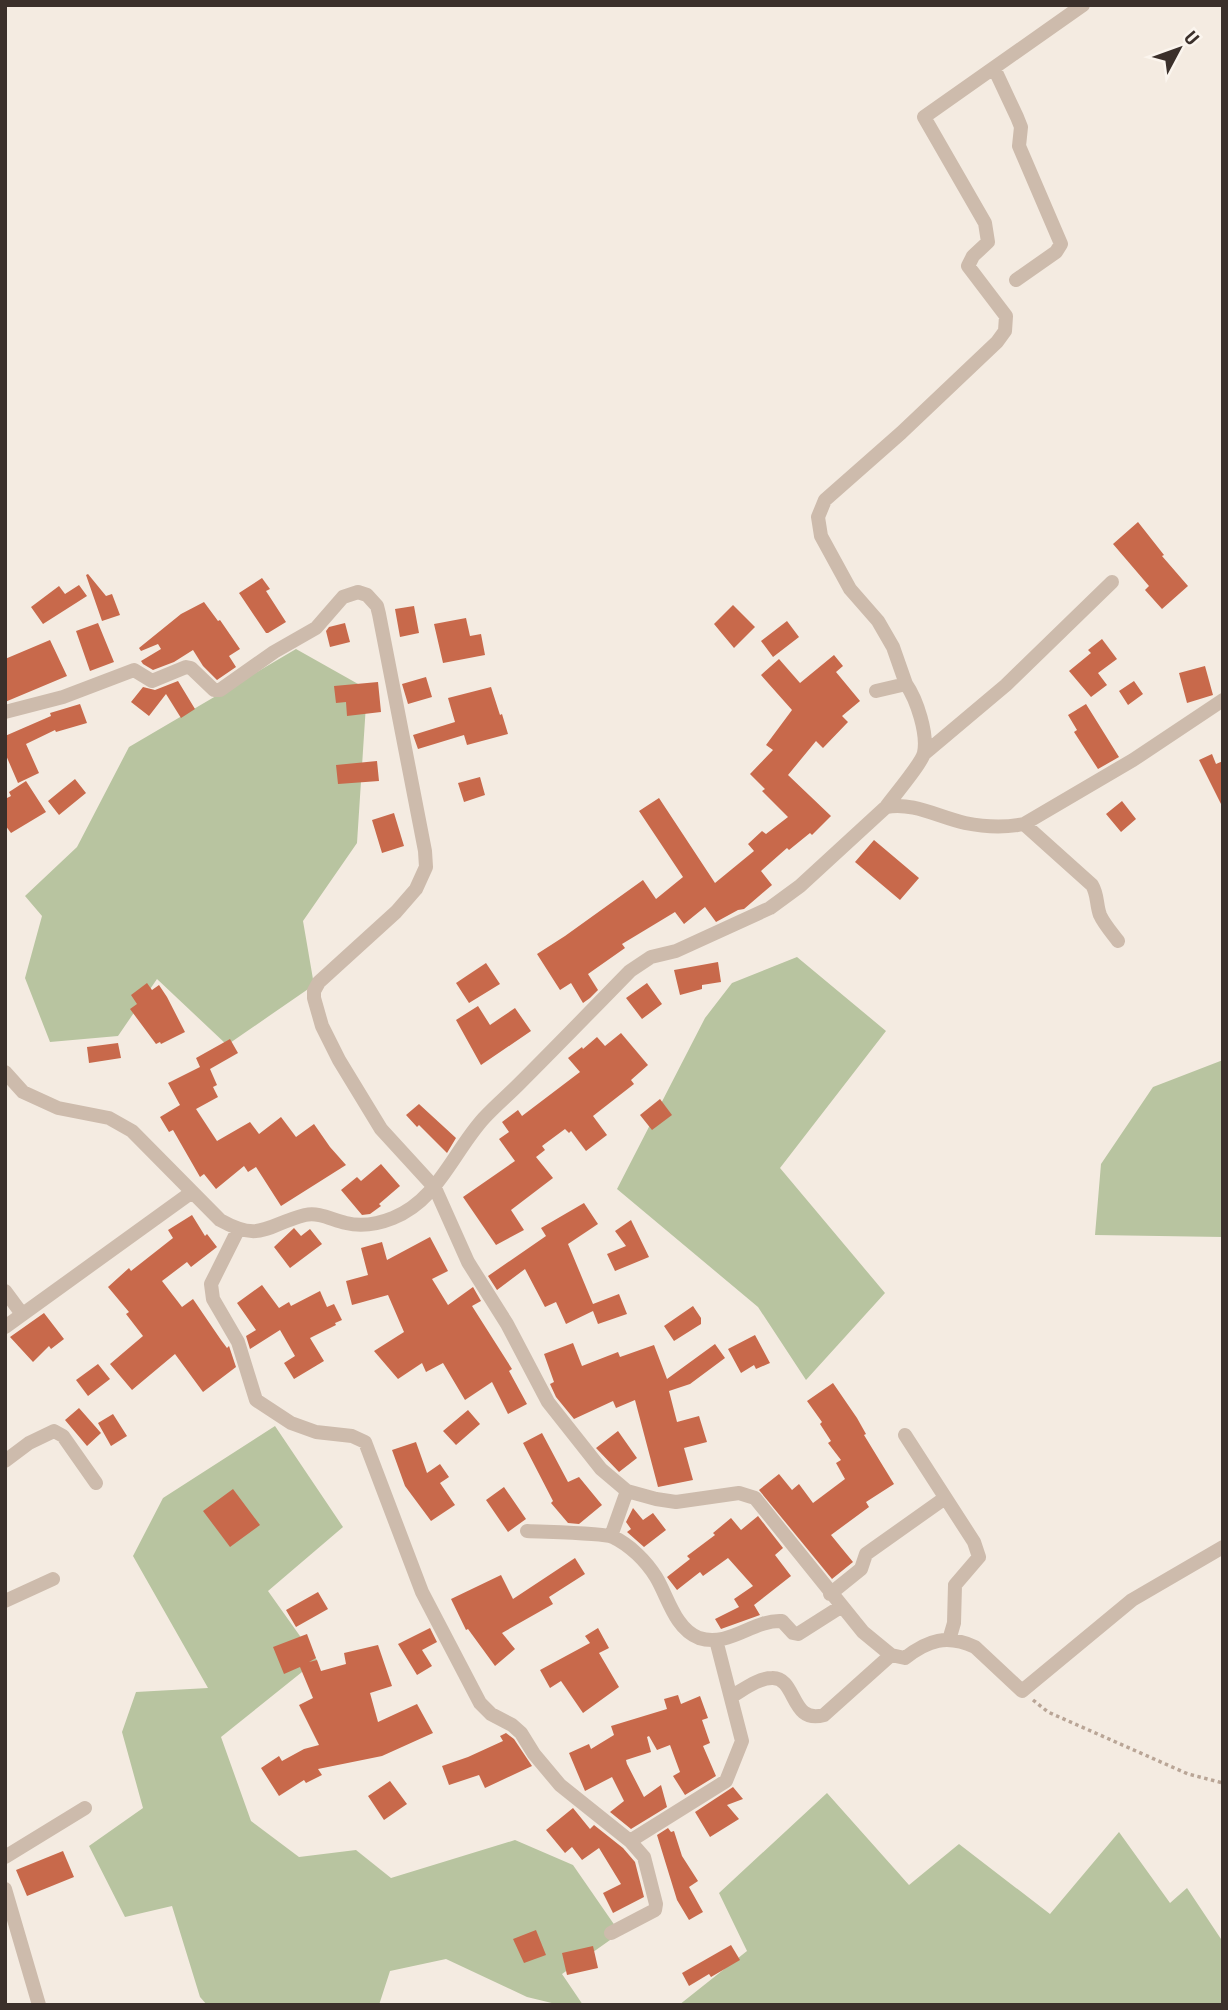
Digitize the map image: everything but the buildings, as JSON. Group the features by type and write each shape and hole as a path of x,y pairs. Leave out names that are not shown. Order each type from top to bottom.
{"street":[{"path":"924,754 923,726 914,695 906,684 893,647 878,621 849,589 821,536 818,517 825,500 901,433 997,342 1005,331 1006,316 968,266 973,256 988,242 985,223 924,117 1083,5"},
{"path":"994,68 1021,127 1019,146 1061,244 1056,252 1016,280"},
{"path":"5,1072 23,1092 58,1108 109,1118 132,1131 220,1220 238,1230 262,1230 315,1214 345,1223 375,1224 414,1208 435,1188 468,1136 630,971 651,957 676,951 770,908 800,886 886,807 924,754 1006,685 1112,582"},
{"path":"5,712 63,697 134,670 152,681 186,667 191,668 214,690 219,690 274,652 316,628 343,597 358,592 372,598 379,614 425,850 426,867 416,889 396,912 319,982 314,998 322,1026 339,1060 375,1119 435,1188 468,1262 507,1324 548,1402 601,1469 627,1491 676,1502 739,1493 755,1498 830,1594 863,1632 891,1655 905,1658 922,1645 949,1640 975,1647 1022,1691 1132,1600 1223,1547"},
{"path":"876,691 906,684"},
{"path":"886,807 900,805 964,823 1006,828 1024,824 1133,760 1223,700"},
{"path":"1024,824 1092,885 1097,894 1102,920 1118,941"},
{"path":"5,1327 192,1192"},
{"path":"238,1230 211,1284 211,1291 238,1342 256,1400 291,1423 316,1432 352,1436 365,1442 422,1592 480,1703 491,1714 521,1733 560,1785 630,1841 644,1857 656,1904 652,1913 611,1933"},
{"path":"5,1291 22,1314"},
{"path":"5,1461 29,1443 54,1431 63,1436 96,1483"},
{"path":"905,1435 974,1542 979,1556 955,1585 954,1623 949,1640"},
{"path":"611,1536 627,1491"},
{"path":"830,1594 861,1569 866,1554 945,1498"},
{"path":"527,1531 611,1536 643,1560 687,1630 699,1638 716,1640 774,1620 782,1621 793,1633 798,1633 842,1606"},
{"path":"5,1601 53,1579"},
{"path":"630,1841 726,1781 742,1741 716,1640"},
{"path":"732,1696 763,1679 777,1678 783,1682 801,1710 815,1718 824,1715 891,1655"},
{"path":"5,1857 85,1808"},
{"path":"7,1899 39,2005"}],"path":[{"path":"1022,1691 1048,1712 1188,1774 1223,1783"}],"green space":[{"path":"296,649 367,689 357,843 303,921 314,985 227,1045 157,979 118,1036 50,1042 25,978 42,916 25,896 77,847 129,747"},
{"path":"797,957 886,1031 780,1168 885,1293 806,1380 758,1307 617,1189 705,1018 732,983"},
{"path":"1223,1060 1223,1237 1095,1235 1101,1164 1153,1087"},
{"path":"275,1426 343,1527 268,1591 317,1660 221,1737 251,1821 299,1857 356,1850 391,1878 515,1840 573,1865 620,1933 562,1974 583,2005 560,2005 527,1997 446,1959 390,1971 379,2005 207,2005 200,1997 172,1906 125,1917 89,1846 143,1808 122,1732 136,1692 208,1688 133,1556 163,1498"},
{"path":"827,1793 909,1885 959,1844 1050,1914 1119,1832 1170,1903 1187,1888 1223,1942 1223,2005 679,2005 747,1951 719,1893"}]}
